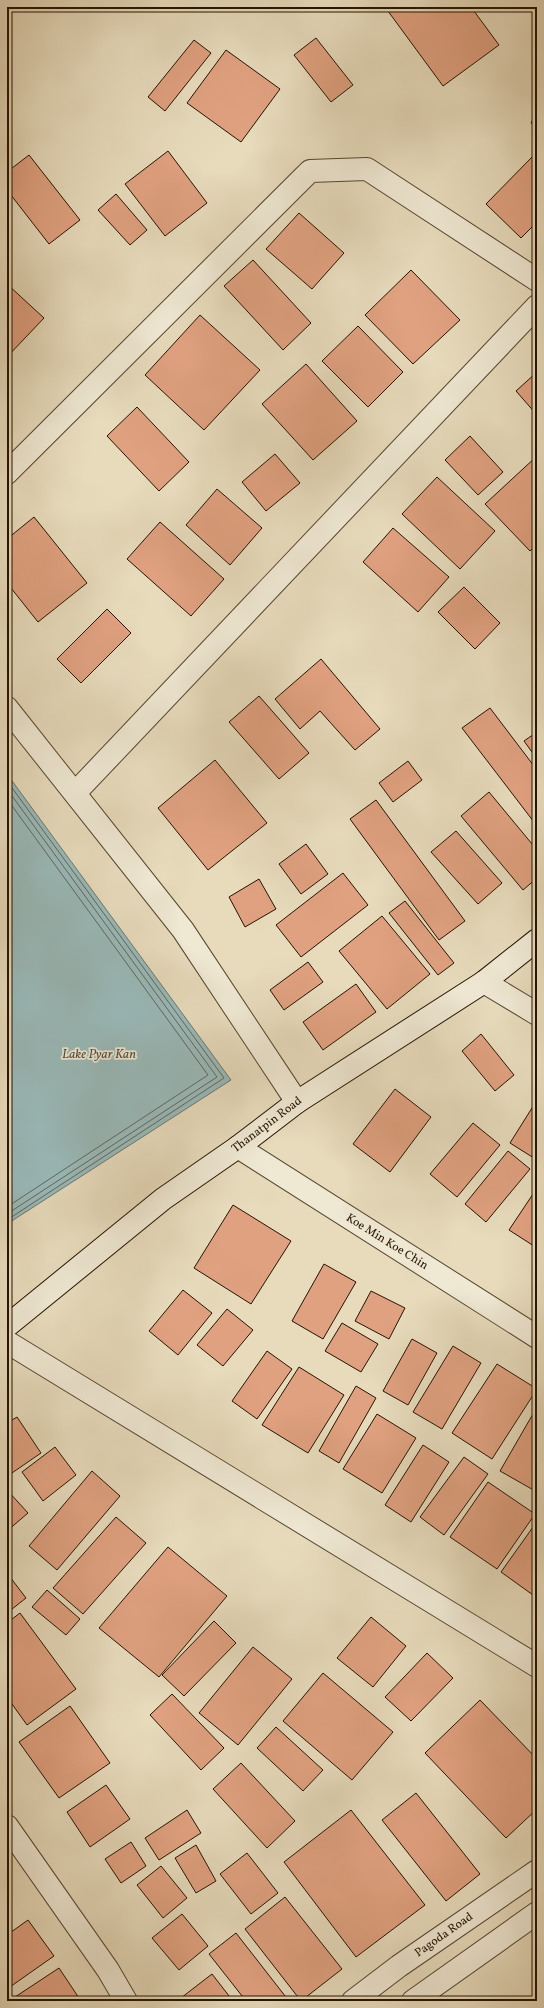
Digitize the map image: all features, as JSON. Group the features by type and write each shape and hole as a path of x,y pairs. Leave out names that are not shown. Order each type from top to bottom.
{"street":[{"path":"7,472 310,171 367,169 537,280"},
{"path":"75,793 537,306"},
{"path":"7,708 183,930 297,1102"},
{"name":"Thanatpin Road","path":"7,1326 163,1200 238,1147 297,1102 484,982 537,940"},
{"path":"484,982 537,1014"},
{"name":"Koe Min Koe Chin","path":"238,1147 537,1337"},
{"path":"7,1342 537,1666"},
{"path":"7,1826 108,1970 126,2001"},
{"name":"Pagoda Road","path":"353,2001 399,1966 537,1871"},
{"path":"413,2001 537,1913"}],"water":[{"name":"Lake Pyar Kan","path":"7,774 231,1080 7,1224"}],"building":[{"path":"385,7 471,7 499,45 443,86"},
{"path":"316,38 353,85 331,102 294,55"},
{"path":"194,40 211,53 165,111 148,97"},
{"path":"226,50 280,89 241,142 187,103"},
{"path":"537,112 537,127 531,123"},
{"path":"168,151 207,203 165,236 125,184"},
{"path":"29,155 80,220 49,244 7,190 7,172"},
{"path":"532,157 537,161 537,222 521,238 486,204"},
{"path":"116,194 147,230 130,245 98,210"},
{"path":"299,213 344,253 312,289 266,249"},
{"path":"253,260 311,323 283,350 224,286"},
{"path":"411,270 460,320 413,364 365,315"},
{"path":"7,284 44,318 7,357"},
{"path":"200,315 260,370 204,430 145,375"},
{"path":"358,326 403,372 368,407 322,361"},
{"path":"306,364 357,421 313,460 262,404"},
{"path":"537,372 537,415 516,391"},
{"path":"137,407 189,462 159,491 107,436"},
{"path":"470,436 503,472 478,495 445,460"},
{"path":"275,454 300,483 266,511 242,482"},
{"path":"537,456 537,544 530,551 485,504"},
{"path":"437,477 495,531 460,569 402,514"},
{"path":"217,489 262,528 230,565 186,525"},
{"path":"34,517 87,583 38,622 7,583 7,539"},
{"path":"160,522 224,579 191,616 127,559"},
{"path":"393,528 449,577 418,612 363,562"},
{"path":"464,587 500,623 475,649 438,612"},
{"path":"107,609 131,633 81,683 57,659"},
{"path":"321,659 380,729 355,750 320,711 300,729 275,699"},
{"path":"259,696 309,753 279,779 229,722"},
{"path":"490,708 537,770 537,826 462,728"},
{"path":"537,732 537,759 524,741"},
{"path":"215,760 267,823 208,870 158,808"},
{"path":"408,761 422,780 393,802 379,783"},
{"path":"489,792 537,850 537,878 523,890 461,816"},
{"path":"376,800 465,921 439,940 350,819"},
{"path":"456,831 502,883 478,904 431,852"},
{"path":"306,844 328,874 301,894 279,864"},
{"path":"343,873 368,905 301,957 276,925"},
{"path":"259,879 276,909 245,927 229,897"},
{"path":"405,901 454,963 438,975 389,913"},
{"path":"382,916 430,974 387,1009 339,951"},
{"path":"308,962 323,982 284,1010 270,990"},
{"path":"356,984 376,1012 323,1050 303,1022"},
{"path":"481,1034 514,1075 495,1091 462,1051"},
{"path":"395,1089 431,1117 390,1172 353,1144"},
{"path":"537,1100 537,1160 510,1143"},
{"path":"473,1123 500,1145 457,1197 430,1174"},
{"path":"508,1151 530,1169 486,1222 465,1204"},
{"path":"537,1188 537,1248 509,1230"},
{"path":"233,1205 291,1241 251,1304 194,1268"},
{"path":"324,1264 356,1282 323,1339 292,1321"},
{"path":"183,1290 212,1313 178,1355 149,1331"},
{"path":"371,1291 405,1308 389,1339 355,1321"},
{"path":"227,1309 253,1330 223,1366 197,1345"},
{"path":"342,1323 378,1344 361,1372 325,1351"},
{"path":"412,1339 437,1353 408,1405 383,1391"},
{"path":"453,1346 481,1363 442,1429 413,1412"},
{"path":"267,1351 292,1369 257,1419 232,1401"},
{"path":"497,1364 537,1389 492,1459 452,1433"},
{"path":"299,1367 344,1395 308,1453 262,1425"},
{"path":"356,1386 376,1398 339,1463 319,1451"},
{"path":"537,1407 537,1492 500,1471"},
{"path":"377,1414 416,1438 382,1493 343,1469"},
{"path":"17,1417 41,1453 9,1475 7,1472 7,1423"},
{"path":"423,1445 449,1462 411,1522 385,1505"},
{"path":"55,1447 76,1475 43,1501 22,1472"},
{"path":"464,1457 488,1474 444,1535 420,1517"},
{"path":"92,1471 120,1496 57,1570 29,1546"},
{"path":"488,1482 535,1514 497,1569 450,1537"},
{"path":"7,1490 28,1513 7,1531"},
{"path":"116,1517 146,1543 83,1614 53,1588"},
{"path":"533,1527 537,1530 537,1590 533,1595 501,1572"},
{"path":"168,1547 227,1596 159,1677 99,1628"},
{"path":"7,1573 26,1598 7,1613"},
{"path":"47,1590 80,1619 66,1635 32,1607"},
{"path":"20,1613 76,1689 27,1725 7,1697 7,1623"},
{"path":"371,1617 406,1646 373,1687 337,1658"},
{"path":"214,1621 236,1643 184,1696 162,1675"},
{"path":"253,1647 292,1679 238,1745 199,1713"},
{"path":"427,1653 453,1678 411,1721 385,1697"},
{"path":"323,1673 393,1732 352,1780 283,1721"},
{"path":"172,1694 224,1748 201,1770 150,1715"},
{"path":"480,1700 537,1759 537,1809 506,1838 425,1753"},
{"path":"70,1706 110,1763 59,1798 19,1742"},
{"path":"276,1727 323,1770 303,1791 257,1748"},
{"path":"241,1763 295,1821 267,1848 213,1789"},
{"path":"106,1785 130,1819 90,1847 67,1812"},
{"path":"416,1793 480,1874 446,1901 382,1820"},
{"path":"187,1810 201,1833 159,1860 145,1838"},
{"path":"351,1810 425,1905 356,1957 284,1862"},
{"path":"131,1842 146,1866 121,1883 105,1859"},
{"path":"196,1845 216,1881 196,1893 175,1858"},
{"path":"247,1853 278,1893 251,1914 220,1874"},
{"path":"161,1866 187,1898 163,1918 137,1885"},
{"path":"285,1897 342,1969 301,2001 245,1929"},
{"path":"182,1914 208,1946 179,1970 152,1938"},
{"path":"28,1920 54,1956 7,1989 7,1935"},
{"path":"236,1933 289,2001 246,2001 209,1954"},
{"path":"59,1968 81,2001 9,2001"},
{"path":"212,1974 233,2001 177,2001"}]}
